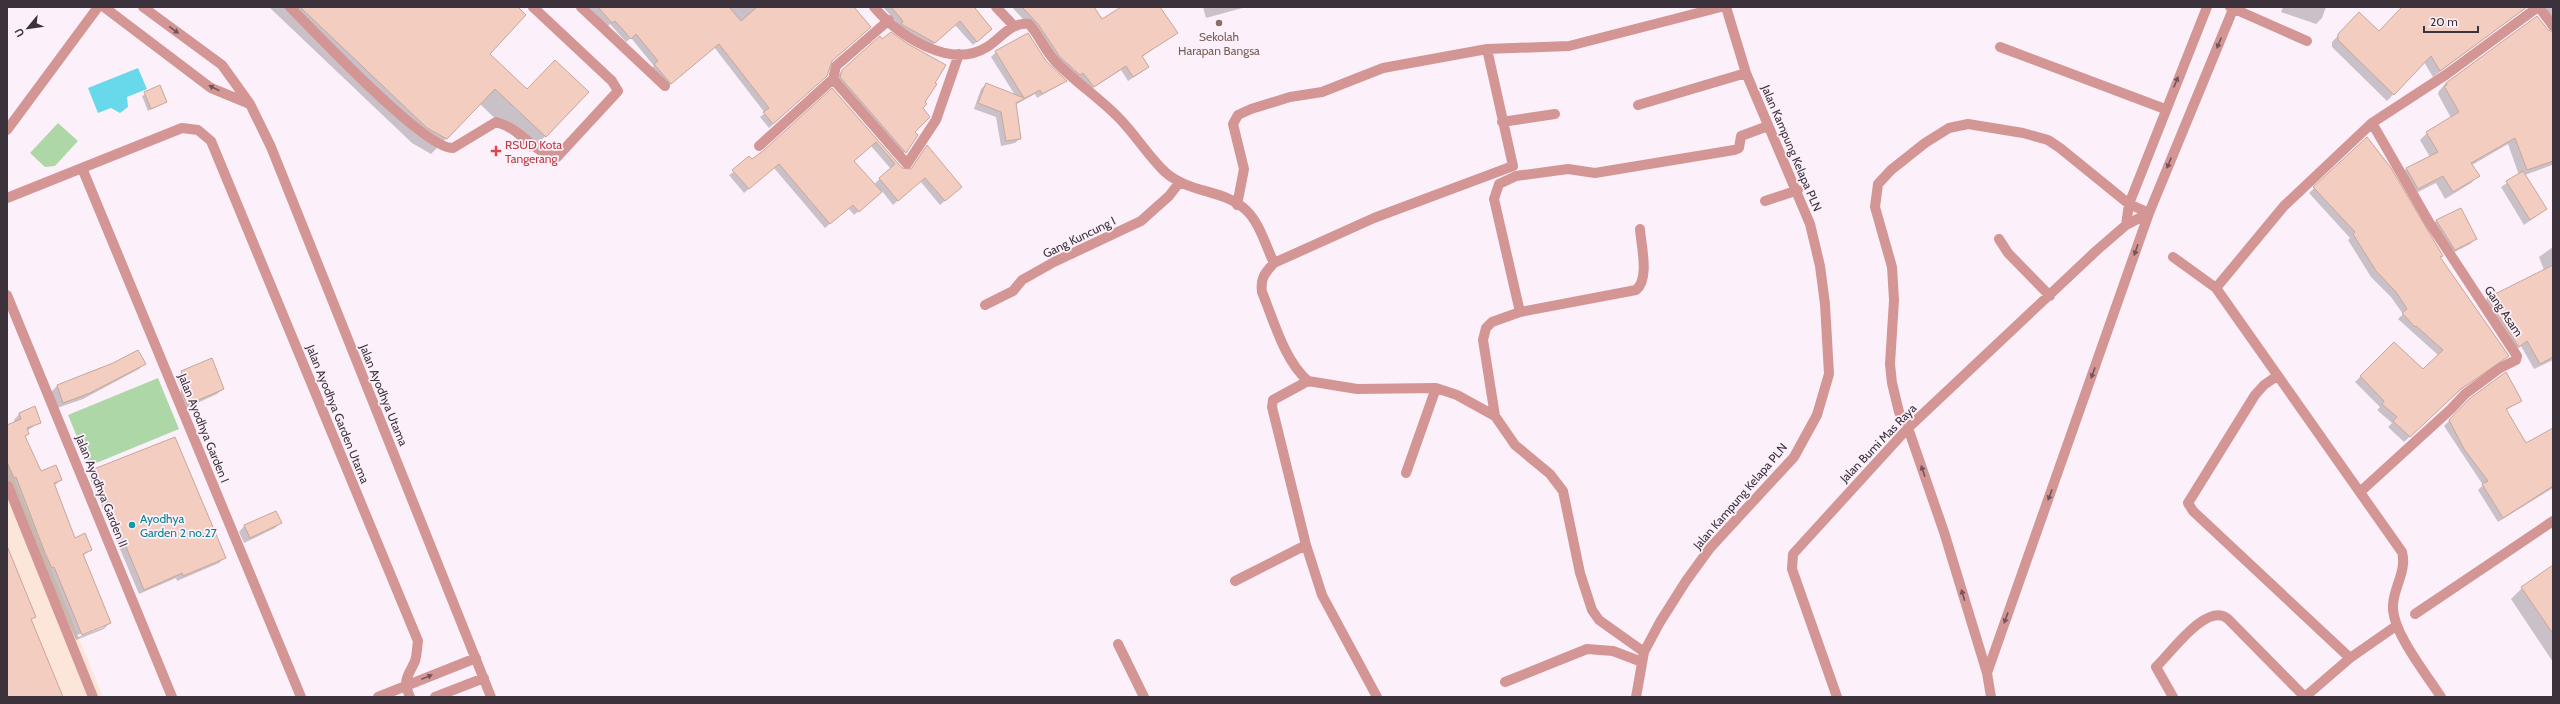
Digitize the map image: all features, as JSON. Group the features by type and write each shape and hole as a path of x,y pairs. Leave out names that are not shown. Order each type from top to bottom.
{"street":[{"path":"7,130 98,7"},
{"path":"104,7 211,88 250,104"},
{"name":"Jalan Ayodhya Utama","path":"143,7 222,65 250,104 271,147 491,697"},
{"path":"290,7 406,121 445,149 453,148 496,122 511,126 543,154 557,157 618,91 612,81 533,7"},
{"path":"581,7 665,86"},
{"path":"874,7 915,42 937,52 959,54 973,53 986,47 1014,26 1029,24 1055,61 1073,78 1098,96 1125,124 1164,171 1179,183 1219,195 1237,204 1252,216 1274,263"},
{"path":"996,7 1014,26"},
{"path":"1237,204 1244,170 1233,124 1238,115 1269,102 1322,92 1383,68 1487,49 1569,46 1721,7"},
{"name":"Jalan Kampung Kelapa PLN","path":"1636,697 1644,652 1694,570 1734,521 1777,478 1794,457 1817,415 1829,374 1825,304 1820,266 1810,224 1798,190 1768,126 1746,73 1726,7"},
{"path":"2126,224 2129,204 2165,109 2207,7"},
{"path":"1987,673 2149,213 2233,7 2308,41"},
{"path":"2216,288 2284,206 2372,122 2447,74 2538,7 2553,26"},
{"path":"759,146 833,79 836,66 889,20"},
{"path":"2000,47 2165,109"},
{"path":"1487,49 1502,122 1516,176"},
{"path":"833,79 907,164 936,120 959,54"},
{"path":"1638,104 1746,73"},
{"path":"1502,122 1555,114"},
{"name":"Gang Asam","path":"2360,492 2451,410 2465,394 2500,368 2516,360 2517,356 2429,222 2372,122"},
{"path":"1991,697 1987,673 1944,532 1908,428 1899,412 1892,383 1890,364 1894,300 1892,267 1875,207 1878,184 1891,170 1925,143 1948,128 1968,124 1985,125 2048,140 2129,204 2149,213"},
{"path":"1520,312 1494,199 1499,184 1516,176 1568,169 1595,173 1734,150 1739,148 1741,136 1768,126"},
{"name":"Jalan Ayodhya Garden Utama","path":"82,168 182,128 198,130 211,141 418,641 415,660 407,674 405,686"},
{"path":"1495,416 1457,396 1436,388 1357,389 1308,380 1303,376 1286,350 1262,292 1260,282 1264,274 1274,263 1374,218 1513,166"},
{"path":"7,198 82,168"},
{"name":"Jalan Ayodhya Garden I","path":"82,168 301,697"},
{"name":"Gang Kuncung I","path":"985,305 1012,291 1022,280 1054,262 1141,222 1179,183"},
{"path":"1764,201 1798,190"},
{"name":"Jalan Bumi Mas Raya","path":"1837,697 1792,569 1793,554 1908,428 2126,224 2149,213"},
{"path":"1640,229 1643,276 1640,286 1636,290 1520,312 1492,322 1486,328 1483,340 1495,416 1515,445 1554,478 1563,491 1580,572 1592,610 1599,620 1644,652"},
{"path":"1999,239 2008,253 2050,296"},
{"path":"2173,257 2216,288 2402,552 2404,564 2393,604 2396,626 2441,697"},
{"name":"Jalan Ayodhya Garden II","path":"7,294 172,697"},
{"path":"2277,376 2264,385 2255,396 2188,503 2193,511 2350,658"},
{"path":"1308,380 1273,400 1272,407 1306,545 1322,595 1377,697"},
{"path":"1406,473 1436,388"},
{"path":"8,486 93,697"},
{"path":"2415,614 2553,520"},
{"path":"1235,581 1306,545"},
{"path":"2173,697 2156,667 2197,625 2209,616 2218,614 2228,618 2300,696 2309,695 2350,658 2396,626"},
{"path":"1118,644 1144,697"},
{"path":"1505,682 1587,650 1613,651 1642,662"},
{"path":"378,697 476,658"},
{"path":"435,697 484,678"},
{"path":"405,686 410,697"}],"shaded area":[{"path":"7,461 103,697 7,697"}],"green space":[{"path":"58,123 78,141 55,166 45,167 30,153"},
{"path":"158,378 179,429 89,466 68,415"}],"water":[{"path":"138,68 147,89 127,97 128,107 120,113 111,108 98,113 88,88"}],"building":[{"path":"300,7 518,7 526,15 490,54 527,89 555,60 589,92 546,137 495,89 447,139 427,128"},
{"path":"598,7 729,7 741,21 757,7 854,7 871,27 832,61 827,76 773,124 763,112 769,108 719,44 671,84 654,64 658,61 636,34 631,39 615,21 612,23"},
{"path":"891,7 977,7 975,8 992,29 977,42 960,21 935,43 901,24 903,21"},
{"path":"1022,7 1094,7 1102,19 1121,7 1160,7 1178,33 1142,56 1149,67 1133,77 1126,66 1094,87 1083,73 1080,75 1060,57 1038,24"},
{"path":"2402,7 2527,7 2440,71 2431,56 2394,95 2338,40 2338,34 2359,12 2379,31"},
{"path":"2537,16 2548,30 2553,32 2553,161 2527,170 2515,138 2471,163 2480,176 2453,192 2443,176 2418,189 2406,168 2438,152 2426,132 2459,112 2444,86 2447,85 2446,83"},
{"path":"891,32 908,44 946,65 935,83 937,84 925,102 927,104 923,108 930,117 915,132 918,135 906,153 840,77 842,70 880,36 882,39"},
{"path":"1028,33 1046,61 1067,81 1042,94 1040,90 1016,103 1021,139 1006,141 1001,112 978,103 986,83 1024,98 995,51"},
{"path":"160,85 167,102 151,109 144,92"},
{"path":"832,88 902,168 911,169 927,145 962,187 945,201 925,178 898,201 879,178 895,164 876,142 854,161 882,192 859,212 853,205 830,224 779,164 749,189 732,170 749,156 752,159 763,151"},
{"path":"2367,137 2391,168 2443,256 2440,257 2509,356 2461,389 2410,437 2393,421 2397,417 2382,404 2384,401 2360,376 2394,342 2423,369 2443,350 2416,326 2415,327 2402,313 2407,309 2396,292 2376,271 2353,234 2355,232 2313,187"},
{"path":"2523,171 2547,209 2530,220 2506,181"},
{"path":"2461,208 2477,239 2455,250 2436,220"},
{"path":"2553,265 2553,357 2540,364 2527,341 2519,347 2487,298"},
{"path":"138,350 146,364 90,393 63,403 57,385 113,363"},
{"path":"212,358 224,389 187,405 181,390 188,387 181,371"},
{"path":"2506,372 2522,401 2506,409 2526,443 2553,428 2553,486 2503,518 2482,484 2488,481 2464,449 2449,420 2469,399"},
{"path":"35,406 41,423 27,428 29,434 25,436 41,471 56,465 62,480 54,483 75,538 85,533 92,550 83,554 111,623 82,635 54,567 52,568 45,553 16,477 14,478 7,462 7,425 21,419 19,413"},
{"path":"175,437 226,558 183,576 182,573 144,590 94,469"},
{"path":"276,511 282,523 250,538 244,525"},
{"path":"7,546 36,617 31,619 63,697 7,697"},
{"path":"2553,565 2553,634 2521,587"}],"place":[{"name":"Sekolah Harapan Bangsa","path":"1219,23"},
{"name":"RSUD Kota Tangerang","path":"496,151"},
{"name":"Ayodhya Garden 2 no.27","path":"132,525"}]}
